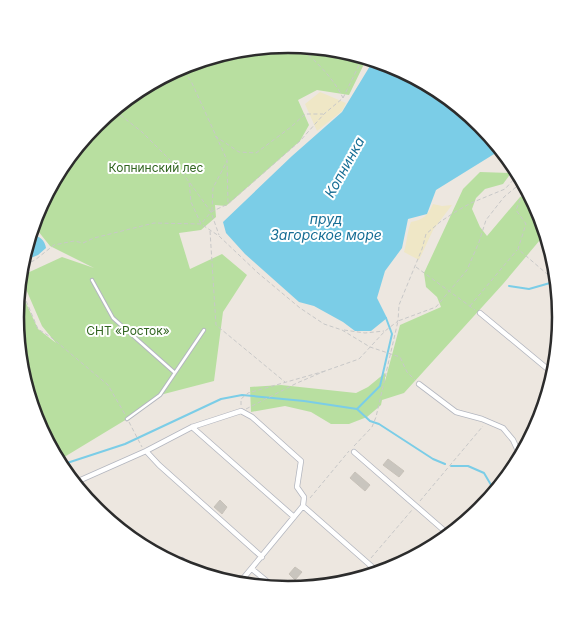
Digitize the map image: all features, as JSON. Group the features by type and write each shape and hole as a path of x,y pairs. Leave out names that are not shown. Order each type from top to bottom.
{"street":[{"path":"480,313 547,369"},
{"path":"419,384 456,412 487,421 502,428 513,440 517,449"},
{"path":"80,480 192,427 242,412 252,417 301,461 297,487 304,497 303,506 244,577"},
{"path":"192,427 294,517"},
{"path":"146,450 159,465 262,557"},
{"path":"354,452 444,530"},
{"path":"303,506 373,567"},
{"path":"252,569 266,580"}],"lane":[{"path":"92,280 113,318 175,373"},
{"path":"127,418 160,395 204,330"}],"path":[{"path":"307,53 337,85 344,98"},
{"path":"30,263 54,245 74,242 83,243 94,238 154,223 201,224 212,212 228,204 300,141 324,114 344,98 360,63"},
{"path":"185,74 191,81 227,160 228,204"},
{"path":"119,114 142,132 180,170 212,212"},
{"path":"215,135 239,152 256,153 305,114 324,114"},
{"path":"219,236 212,212 213,188 227,160"},
{"path":"303,506 372,427 376,418 398,321 399,305 426,234 440,222 471,203 505,189 514,179"},
{"path":"189,182 191,202 201,224 219,236 258,273 300,308 324,324 342,330 365,333 385,331"},
{"path":"325,371 242,412 241,399 248,393 325,371 359,359 385,331 398,321 436,307 467,270 486,220 504,197 517,186"},
{"path":"470,306 518,249 526,224 516,210 522,195"},
{"path":"210,230 216,325 285,382"},
{"path":"518,249 549,276"},
{"path":"415,266 480,313"},
{"path":"24,297 38,330 52,338 108,385 143,449 146,450"},
{"path":"342,330 370,347 400,357 407,372 419,384"},
{"path":"368,563 487,421"}],"green space":[{"name":"Копнинский лес","path":"271,53 322,55 364,64 349,95 317,90 298,100 309,125 300,141 226,206 215,205 216,217 201,230 179,233 190,269 222,254 247,275 223,312 214,381 160,395 127,419 64,457 44,418 33,385 24,334 24,299 38,329 56,343 42,326 25,288 26,283 28,273 62,257 94,268 50,246 38,231 51,200 68,170 101,130 127,107 156,88 203,67 236,58"},
{"path":"480,172 510,173 503,184 485,189 476,198 472,209 480,227 487,236 523,196 540,240 503,284 404,393 382,400 381,405 367,417 349,424 331,424 311,412 285,406 251,412 250,387 281,385 356,393 368,387 385,373 385,381 400,325 441,307 437,297 426,287 424,273 463,189"}],"sand":[{"path":"320,92 346,103 342,111 317,131 305,104"},
{"path":"433,204 442,206 452,205 433,230 419,260 404,252 411,222 425,216"}],"water":[{"name":"пруд Загорское море","path":"370,66 405,80 435,97 475,130 496,153 436,190 427,214 408,219 402,248 385,271 377,298 387,318 371,331 355,331 314,306 299,302 245,254 226,233 223,222 292,156 342,112"},
{"path":"37,236 46,248 31,258"}],"building":[{"path":"388,459 404,471 399,477 383,465"},
{"path":"355,472 370,485 365,491 350,478"},
{"path":"220,500 227,507 222,514 214,507"},
{"path":"295,567 302,572 295,580 289,574"}],"waterway":[{"path":"509,286 529,289 550,283"},
{"path":"67,463 125,444 221,399 242,395 304,401 357,409 380,386 392,334 386,318"},
{"path":"357,409 370,421 379,424 433,459 445,464"},
{"path":"451,466 468,466 484,473 491,486"}],"water label":[{"name":"Копнинка","path":"344,167"}],"park label":[{"name":"СНТ «Росток»","path":"128,330"}]}
